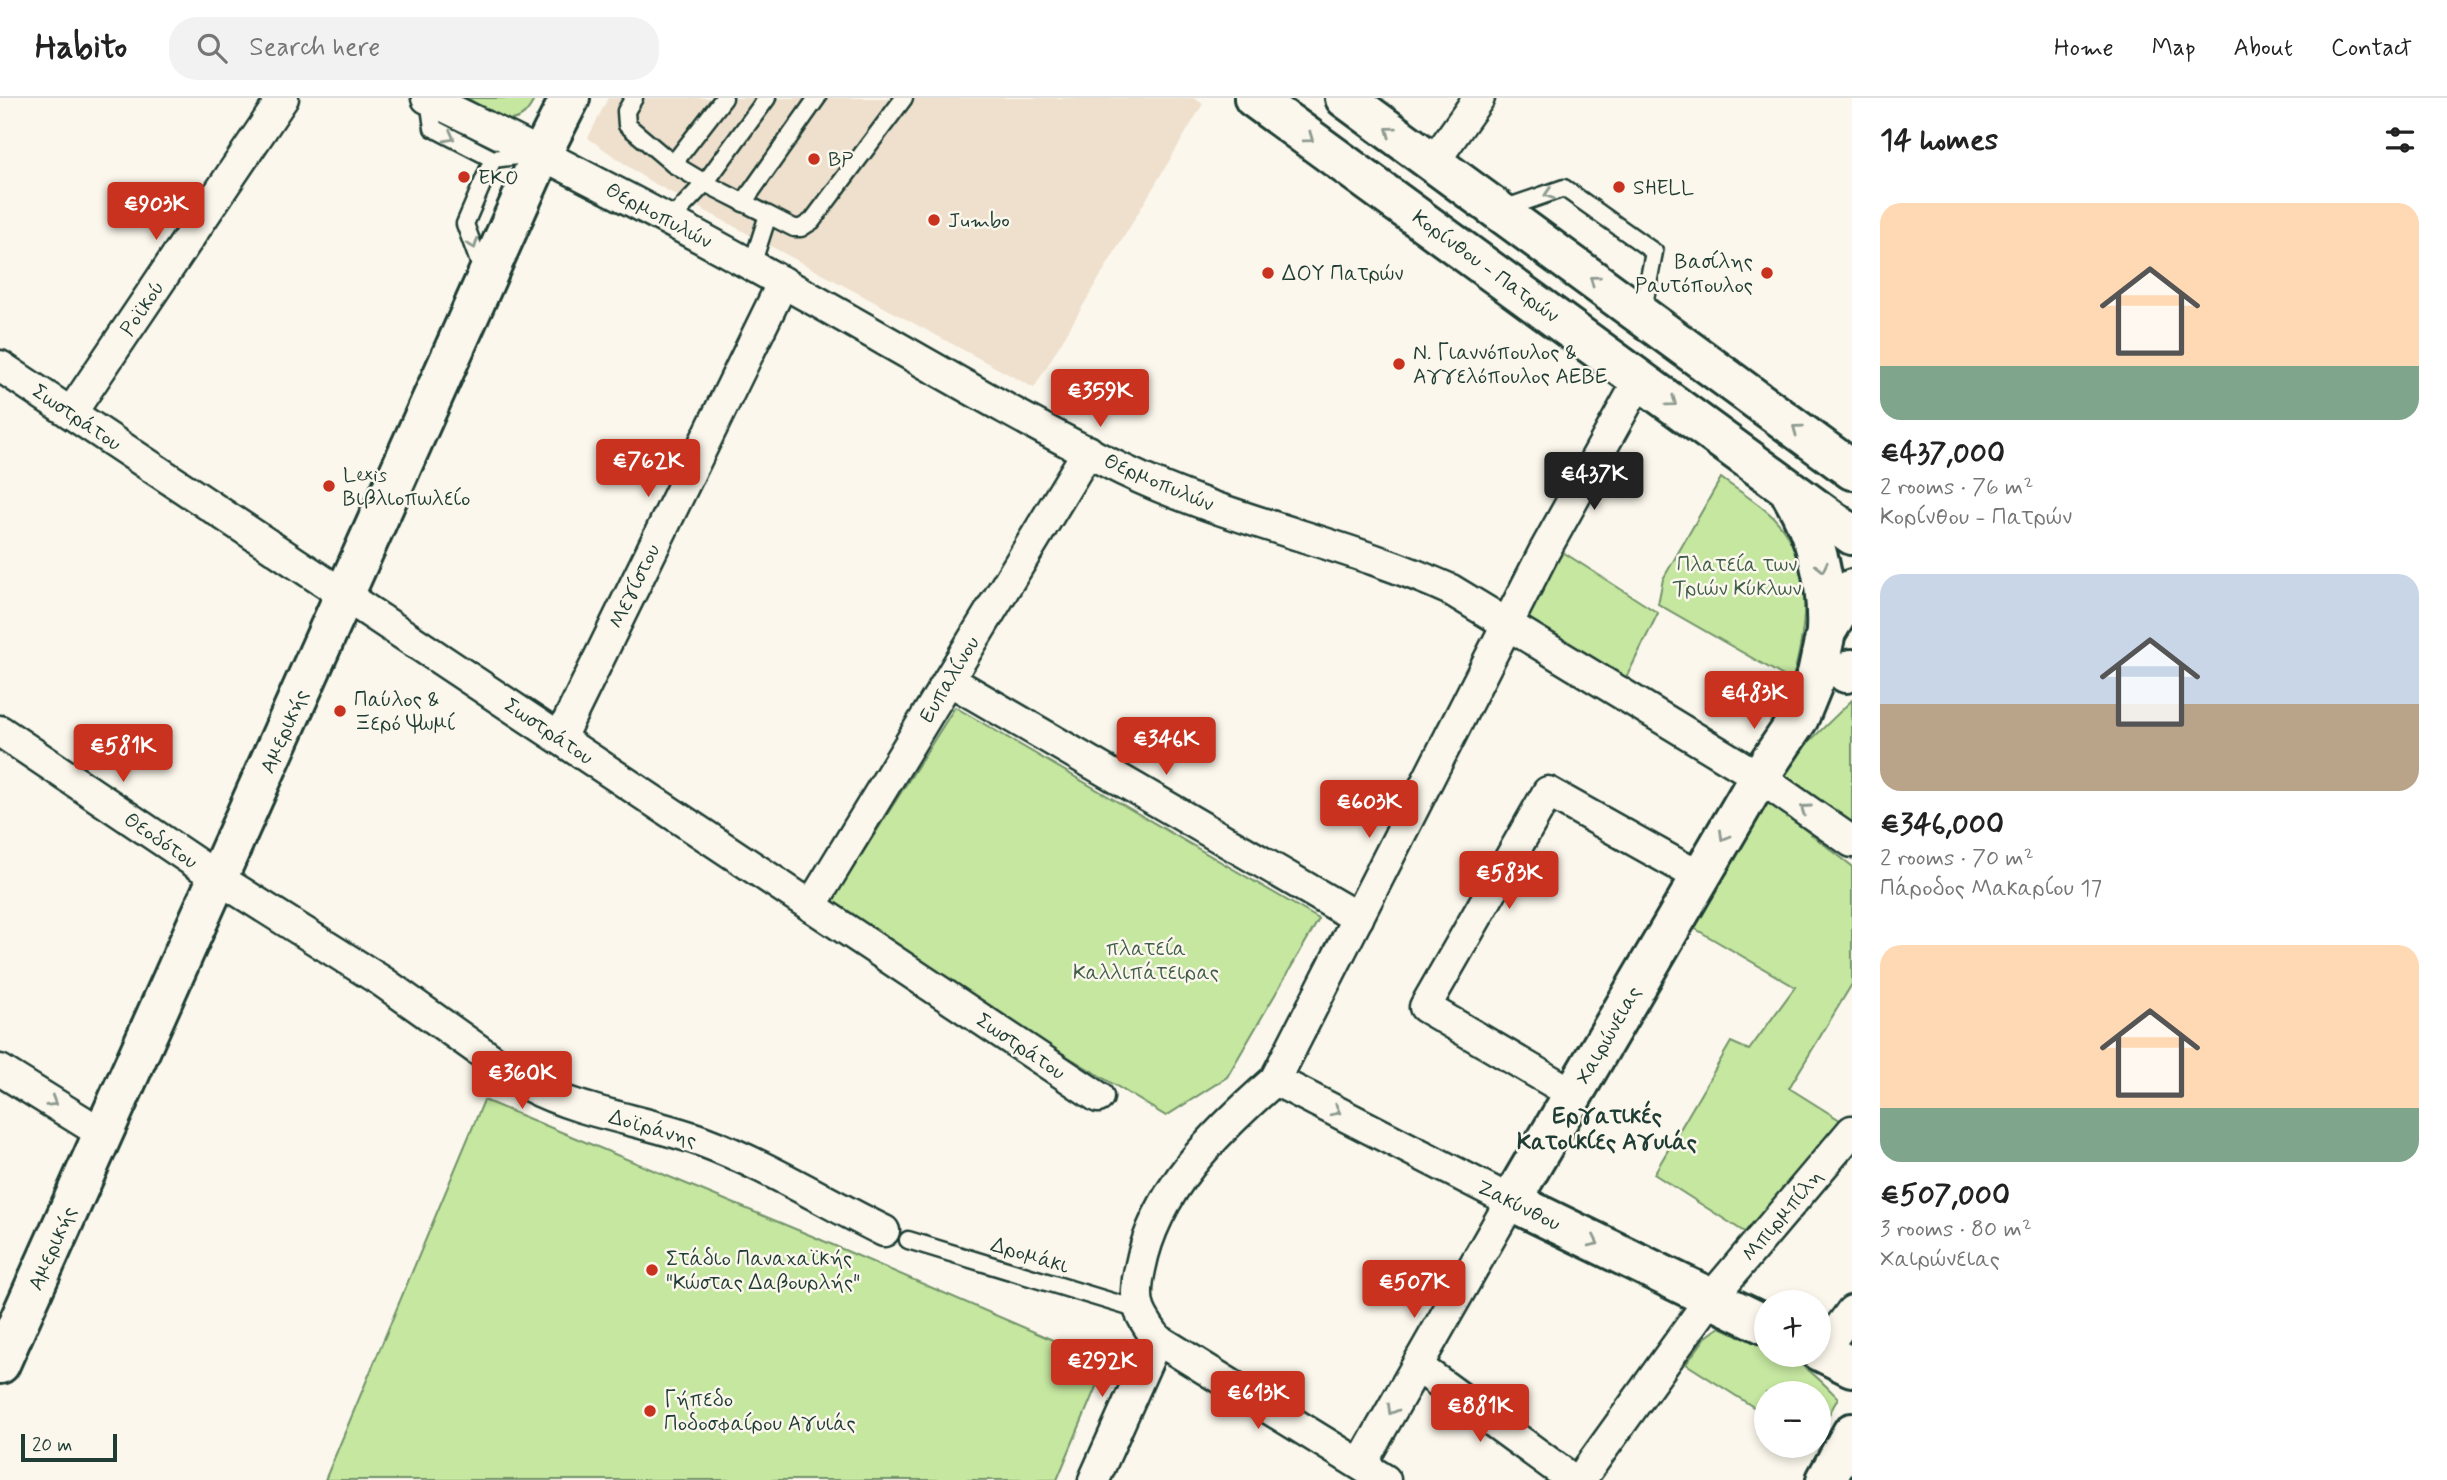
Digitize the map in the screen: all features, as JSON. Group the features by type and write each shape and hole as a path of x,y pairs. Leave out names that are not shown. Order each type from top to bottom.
{"main road":[{"name":"Αμερικής","path":"0,1364 542,153 570,98"},
{"name":"Κορίνθου - Πατρών","path":"1254,98 1852,534"},
{"path":"1345,98 1852,470"},
{"path":"1784,483 1808,526 1822,567 1826,588 1826,632 1841,671"},
{"path":"1826,632 1852,589"},
{"name":"Χαιρώνειας","path":"1511,1201 1759,777 1799,718 1841,671"},
{"name":"Ζακύνθου","path":"1511,1201 1754,1319"},
{"path":"1826,1480 1852,1433"}],"street":[{"name":"Ροϊκού","path":"71,414 283,98"},
{"path":"1433,163 1479,98"},
{"name":"Θερμοπυλών","path":"428,99 542,153 670,220 1124,470 1202,503 1413,573 1451,590 1759,777 1852,842"},
{"name":"Μεγίστου","path":"560,738 783,282"},
{"name":"Σωστράτου","path":"0,366 1098,1097"},
{"path":"1373,1472 1157,1339 1139,1310 1137,1282 1143,1253 1155,1223 1179,1180 1226,1123 1275,1080 1544,552 1640,379"},
{"name":"Ευπαλίνου","path":"811,906 1088,451"},
{"path":"949,680 1358,918"},
{"name":"Θεοδότου","path":"0,731 218,878"},
{"path":"1573,1094 1425,1007 1548,792 1700,877"},
{"name":"Δοϊράνης","path":"218,878 383,982 529,1086 554,1099 677,1132 712,1145 760,1165 824,1202 896,1236"},
{"path":"0,1070 103,1134"},
{"name":"Ζακύνθου","path":"1275,1080 1511,1201"},
{"name":"Μπιρμπίλη","path":"1580,1480 1711,1298 1851,1135"},
{"name":"Χαιρώνειας","path":"1373,1472 1417,1366 1511,1201"},
{"path":"1832,1357 1835,1335 1852,1311"},
{"path":"1094,1480 1157,1339"},
{"path":"1417,1366 1573,1480"}],"lane":[{"path":"634,98 626,110 627,125 673,164 794,228 801,228 812,221 904,98"},
{"path":"673,164 724,98"},
{"path":"670,220 705,183 766,98"},
{"path":"743,203 817,98"},
{"path":"428,99 433,128 493,159 542,153"},
{"path":"486,279 465,224 493,159"},
{"path":"1498,210 1564,188 1654,252 1642,315"},
{"path":"752,265 768,215"},
{"name":"Δρομάκι","path":"896,1236 1139,1310"}],"shaded area":[{"path":"608,98 1194,98 1203,104 1034,388 646,179 588,138"}],"green space":[{"path":"467,98 535,98 524,115 505,120"},
{"name":"Πλατεία των Τριών Κύκλων","path":"1721,478 1773,517 1787,534 1796,553 1802,574 1804,617 1792,681 1658,604 1663,579"},
{"path":"1558,549 1658,613 1624,682 1521,621"},
{"path":"1852,700 1852,830 1775,775"},
{"name":"πλατεία Καλλιπάτειρας","path":"955,707 1319,919 1227,1077 1166,1116 828,908"},
{"path":"1763,797 1852,866 1852,984 1789,1088 1843,1122 1749,1235 1654,1174 1731,1042 1749,1050 1795,987 1687,924"},
{"name":"Στάδιο Παναχαϊκής \"Κώστας Δαβουρλής\"","path":"484,1100 812,1236 1106,1363 1057,1480 325,1480"},
{"path":"1720,1327 1754,1343 1754,1367 1804,1367 1820,1381 1754,1381 1754,1407 1686,1364 1706,1337"},
{"path":"1831,1391 1838,1398 1831,1411"}],"place":[{"name":"BP","path":"814,159"},
{"name":"EKO","path":"464,177"},
{"name":"SHELL","path":"1619,187"},
{"name":"Jumbo","path":"934,220"},
{"name":"ΔΟΥ Πατρών","path":"1268,273"},
{"name":"Βασίλης Ραυτόπουλος","path":"1767,273"},
{"name":"Ν. Γιαννόπουλος & Αγγελόπουλος ΑΕΒΕ","path":"1399,364"},
{"name":"Lexis Βιβλιοπωλείο","path":"329,486"},
{"name":"Παύλος & Ξερό Ψωμί","path":"340,711"},
{"name":"Στάδιο Παναχαϊκής \"Κώστας Δαβουρλής\"","path":"652,1270"},
{"name":"Γήπεδο Ποδοσφαίρου Αγυιάς","path":"650,1411"}],"district":[{"name":"Εργατικές Κατοικίες Αγυιάς","path":"1607,1128"}]}
